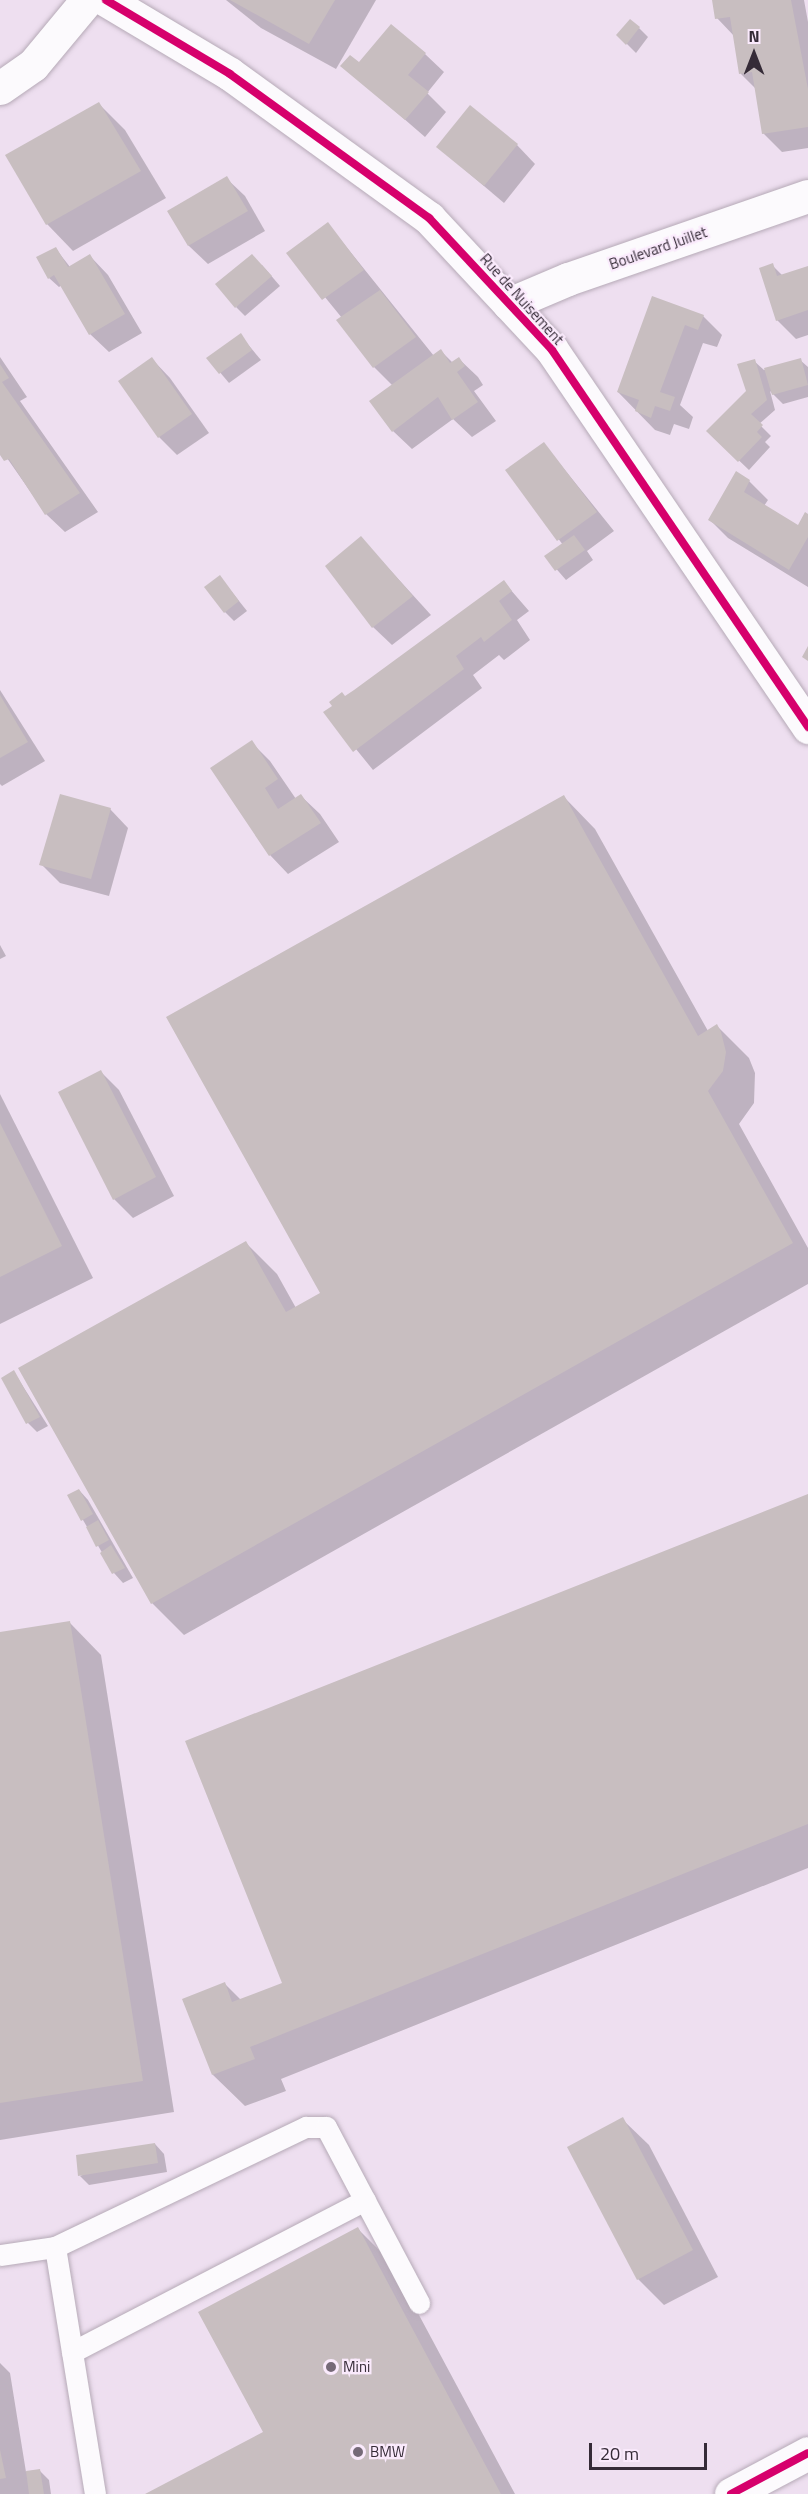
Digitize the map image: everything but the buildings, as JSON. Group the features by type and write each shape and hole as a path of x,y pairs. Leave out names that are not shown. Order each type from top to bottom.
{"street":[{"path":"0,88 33,65 87,0"},
{"name":"Rue de Nuisement","path":"106,0 230,74 429,218 552,350 808,727"},
{"name":"Boulevard Juillet","path":"509,304 568,279 808,196"},
{"path":"731,2494 808,2453"}],"lane":[{"path":"0,2254 55,2247 306,2127 326,2127 419,2303"},
{"path":"72,2352 365,2200"},
{"path":"55,2247 96,2494"}],"cycle path":[{"path":"106,0 230,74 429,218 552,350 808,727"},
{"path":"731,2494 808,2453"}],"place":[{"name":"Mini","path":"331,2367"},
{"name":"BMW","path":"358,2452"}]}
